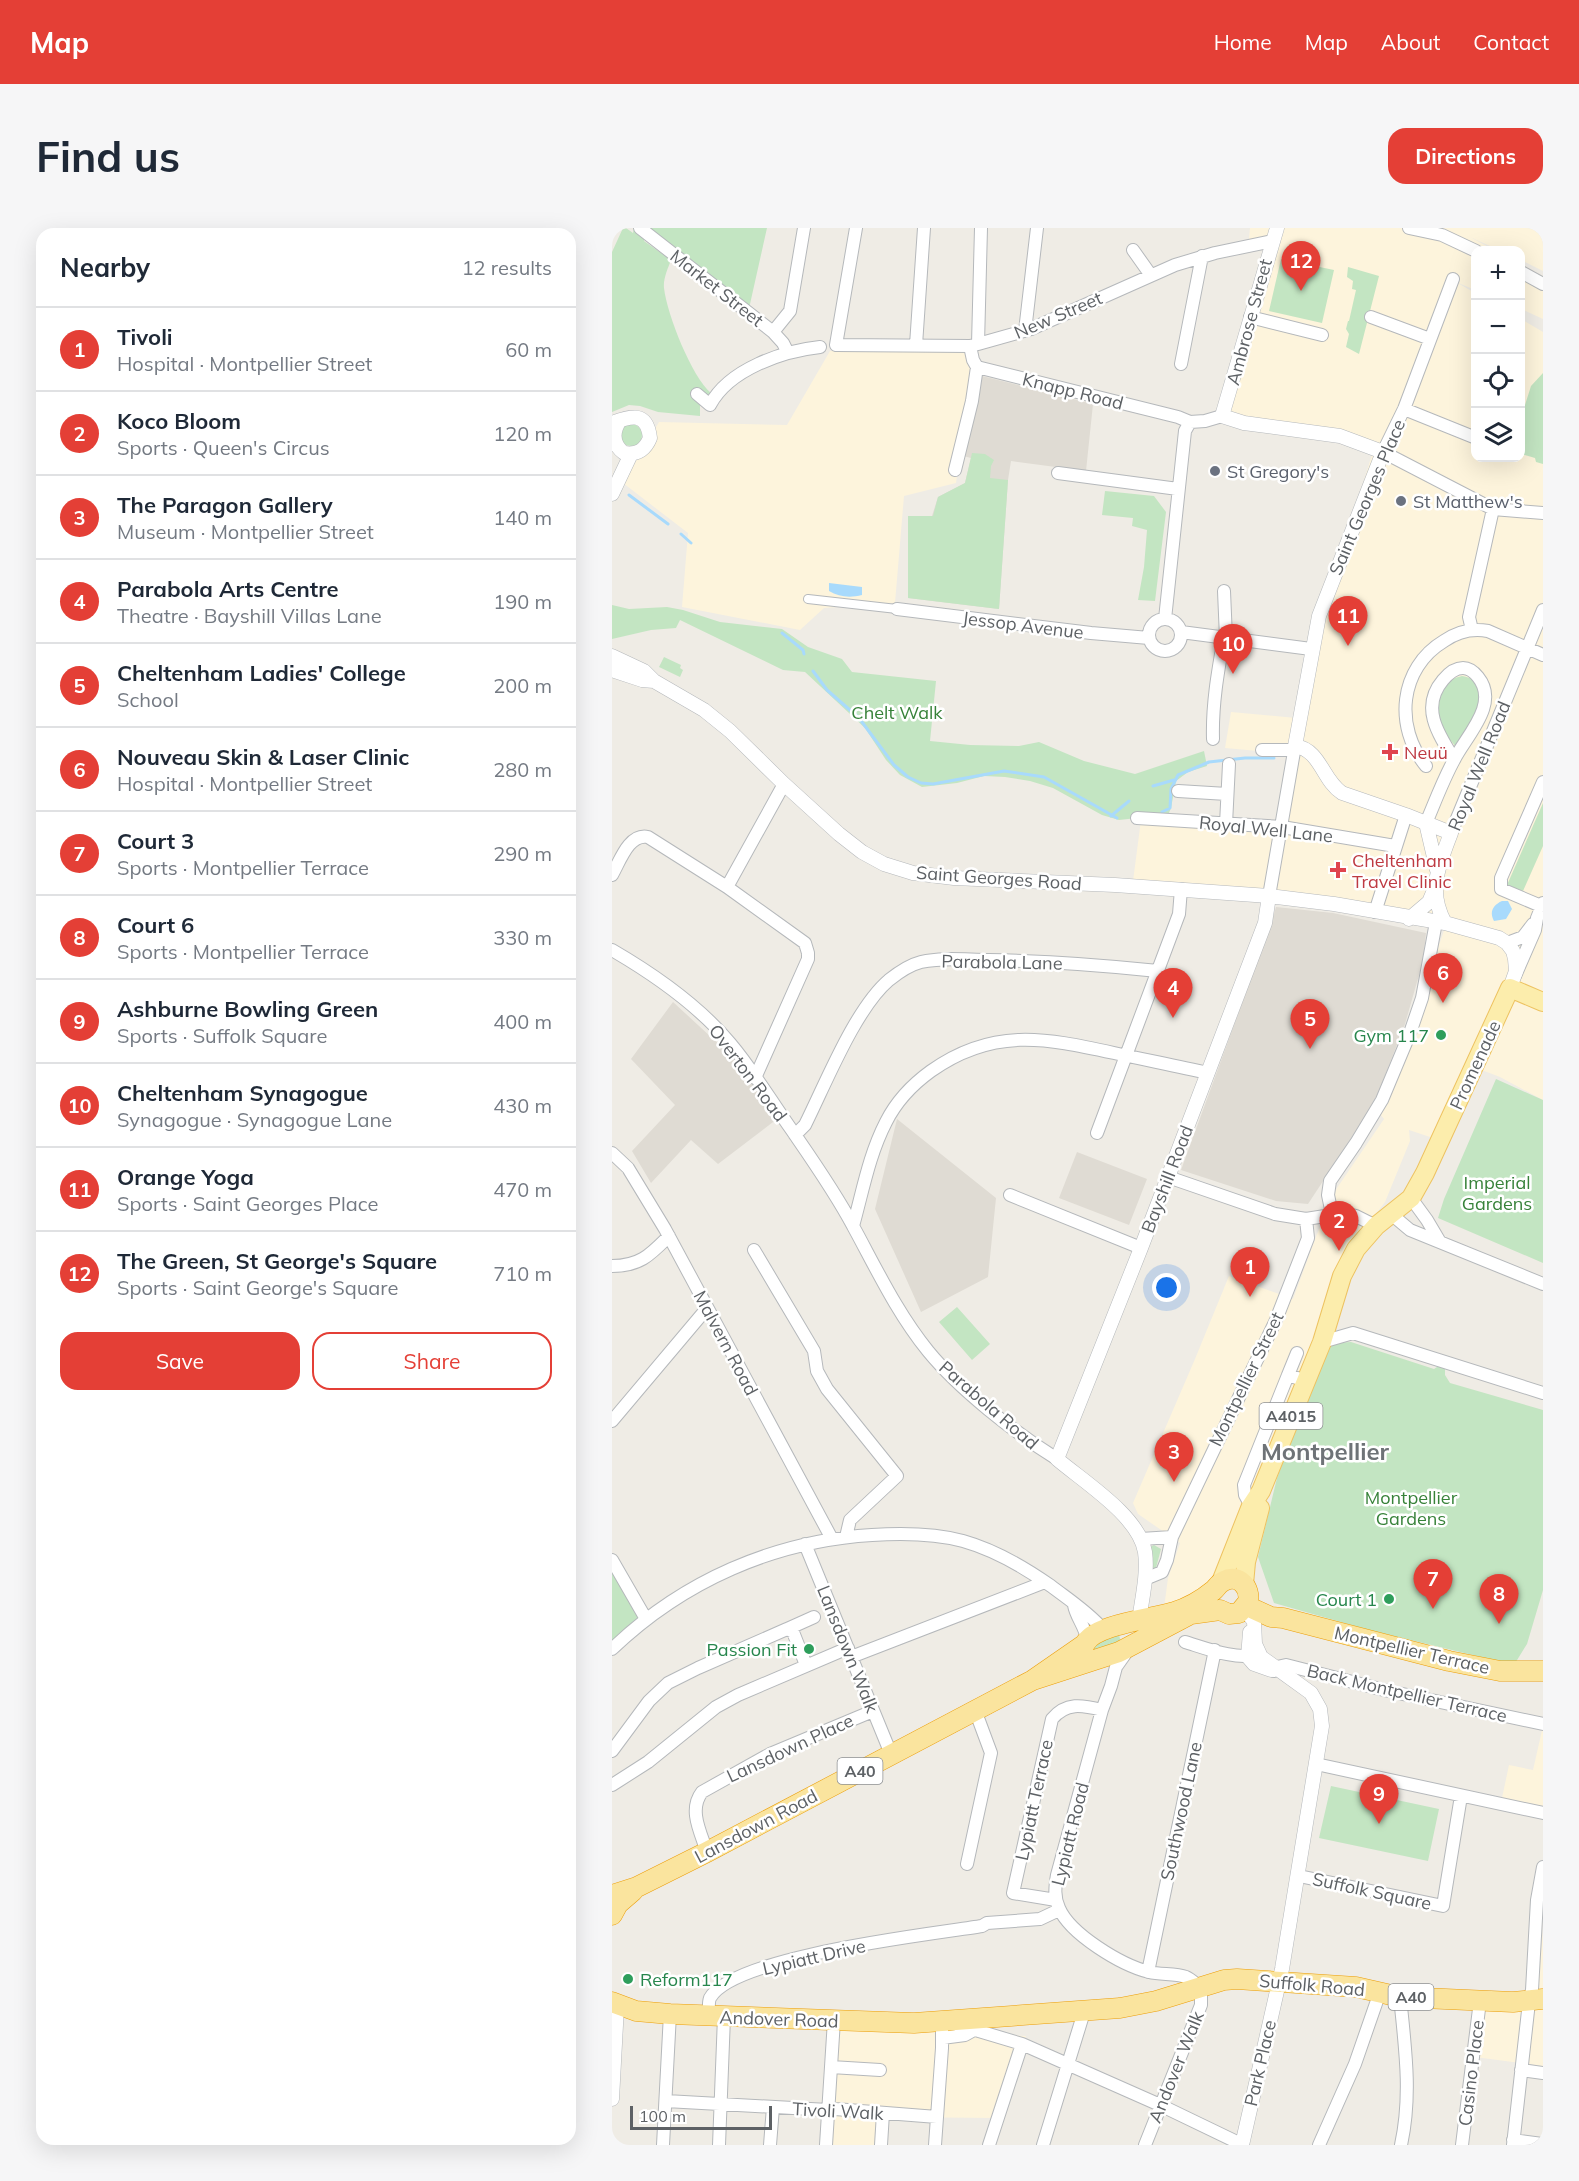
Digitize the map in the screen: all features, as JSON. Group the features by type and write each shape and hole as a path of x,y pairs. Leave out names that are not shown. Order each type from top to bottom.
{"highway":[{"path":"1233,1579 1241,1603 1214,1600 1218,1585 1233,1579"},
{"name":"A40","path":"1086,1642 1126,1624 1184,1609 1218,1585"},
{"name":"Montpellier Terrace","path":"1241,1603 1270,1621 1500,1671 1543,1671"},
{"name":"A40","path":"1107,1663 1119,1652 1191,1614 1241,1603"},
{"path":"1126,1624 1135,1643"},
{"path":"1086,1642 1089,1655 1107,1663"},
{"name":"Lansdown Road","path":"612,1895 637,1887 707,1852 1033,1680 1086,1642"},
{"name":"Lansdown Road","path":"1033,1680 1107,1663"},
{"name":"Lansdown Road","path":"612,1915 618,1904 637,1887"},
{"name":"Suffolk Road","path":"1084,2012 1156,2001 1229,1980 1356,1987 1400,1997 1480,2001 1536,2000"},
{"name":"Andover Road","path":"614,2001 636,2011 670,2014 914,2023 942,2029 1084,2012"}],"main road":[{"path":"1510,988 1543,1002"},
{"name":"Promenade","path":"1391,1214 1411,1198 1425,1173 1510,988"},
{"name":"A4015","path":"1218,1585 1251,1506 1261,1491 1322,1342 1341,1276 1356,1249 1376,1226 1391,1214"},
{"name":"A4015","path":"1241,1603 1246,1562 1260,1507 1261,1491"}],"street":[{"name":"Market Street","path":"640,228 773,332 788,353"},
{"path":"773,332 790,311 804,228"},
{"name":"New Street","path":"856,228 836,345 974,345 1025,331 1150,274 1274,235"},
{"path":"916,345 924,228"},
{"path":"954,470 972,401 977,368 973,360 981,228"},
{"path":"1025,331 1037,228"},
{"path":"1409,228 1443,232 1471,248"},
{"name":"Ambrose Street","path":"1222,416 1274,235"},
{"path":"1133,250 1150,274"},
{"path":"1181,364 1202,256"},
{"path":"1525,274 1543,284"},
{"name":"Saint Georges Place","path":"1269,896 1311,649 1319,616 1383,452 1404,409 1453,279"},
{"path":"1250,317 1322,335"},
{"path":"1371,317 1430,339"},
{"path":"697,394 710,405 723,389 742,374 764,362 788,353 820,347"},
{"name":"Knapp Road","path":"977,368 1178,417 1190,422"},
{"path":"1404,409 1471,436"},
{"path":"630,416 635,417 641,419 650,430 651,438 646,447 638,453 625,451 615,444 614,428 630,416"},
{"path":"1165,619 1185,431 1190,422 1222,416 1244,423 1340,436 1383,452 1493,509 1543,513"},
{"path":"613,491 625,451"},
{"path":"1058,473 1178,489"},
{"path":"1472,630 1469,617 1493,509"},
{"path":"1213,739 1216,682 1225,638 1224,591"},
{"path":"808,600 897,609"},
{"name":"Jessop Avenue","path":"897,609 1149,638"},
{"name":"Royal Well Road","path":"1440,923 1436,886 1437,870 1543,610"},
{"path":"1165,619 1175,623 1181,632 1181,638 1176,646 1166,651 1155,648 1149,638 1151,627 1156,622 1165,619"},
{"path":"1426,766 1410,741 1405,721 1405,701 1409,682 1418,664 1431,650 1447,638 1472,630 1488,631 1543,655"},
{"path":"1181,632 1311,649"},
{"name":"Saint Georges Road","path":"612,656 644,671 654,681 704,710 862,852 884,864 912,873 954,878 1181,889 1269,896 1334,904 1440,923 1499,938 1506,943"},
{"path":"1437,870 1426,823 1454,759 1476,724 1485,703 1485,689 1481,680 1466,669 1454,671 1444,679 1436,692 1432,706 1435,727 1454,759"},
{"name":"Saint Georges Road","path":"612,670 642,680 654,681"},
{"path":"1262,750 1304,748 1314,756 1338,790 1452,833"},
{"path":"1226,824 1229,764"},
{"path":"1506,943 1523,937 1540,918 1501,890 1501,878 1543,782"},
{"path":"727,887 784,784"},
{"path":"1178,791 1227,794"},
{"path":"1375,912 1406,815"},
{"name":"Royal Well Lane","path":"1137,818 1282,827 1395,846"},
{"path":"612,875 633,840 643,836 648,837 672,850 727,887 802,940 807,946 808,959 755,1078"},
{"name":"Royal Well Road","path":"1409,919 1429,902 1436,886"},
{"path":"1097,1133 1179,914 1181,889"},
{"name":"Bayshill Road","path":"1057,1459 1141,1248 1265,923 1269,896"},
{"name":"Promenade","path":"1510,988 1540,918"},
{"path":"1332,1214 1328,1195 1330,1181 1383,1100 1422,998 1440,923"},
{"name":"A4015","path":"1506,943 1513,951 1515,959 1516,971 1510,988"},
{"name":"Overton Road","path":"612,950 695,1008 726,1038 836,1195 853,1226"},
{"name":"Parabola Lane","path":"795,1135 805,1125 870,1001 890,979 910,966 936,960 997,960 1158,971"},
{"path":"853,1226 867,1167 886,1120 909,1090 942,1064 980,1046 1021,1039 1050,1040 1208,1073"},
{"name":"Malvern Road","path":"612,1153 622,1161 637,1180 669,1236 832,1539"},
{"path":"1168,1177 1275,1214 1306,1219 1332,1214 1356,1216 1376,1226"},
{"path":"1010,1195 1141,1248"},
{"path":"1411,1198 1440,1242"},
{"path":"1391,1214 1410,1230 1543,1284"},
{"name":"Montpellier Street","path":"1145,1579 1162,1572 1172,1537 1276,1320 1308,1238 1306,1219"},
{"name":"Parabola Road","path":"853,1226 899,1309 928,1351 961,1386 1025,1438 1057,1459 1132,1522 1145,1552 1145,1579 1143,1595 1126,1624"},
{"path":"612,1266 632,1264 645,1259 669,1236"},
{"path":"754,1250 814,1351 817,1371 827,1389 897,1476 850,1520 846,1537"},
{"path":"612,1421 703,1313 708,1310"},
{"path":"1322,1342 1353,1333 1543,1393"},
{"path":"1251,1506 1245,1495 1244,1485 1297,1353"},
{"path":"1288,1375 1306,1381"},
{"path":"612,1649 646,1619 682,1594 720,1574 766,1555 805,1544 846,1537 917,1534 961,1541 1001,1556 1045,1582 1074,1605 1085,1610 1100,1626 1126,1624"},
{"path":"1140,1539 1172,1537"},
{"name":"Lansdown Walk","path":"805,1544 891,1754"},
{"path":"612,1560 646,1619"},
{"path":"612,1785 648,1762 716,1707 738,1695 806,1665 849,1652 1045,1582"},
{"path":"1143,1595 1147,1605 1153,1611 1164,1615"},
{"path":"1241,1603 1252,1617 1270,1621 1255,1644 1253,1655"},
{"path":"1241,1603 1250,1631 1253,1655"},
{"path":"1074,1605 1075,1612 1084,1625 1086,1642"},
{"path":"612,1751 649,1701 668,1683 814,1617"},
{"path":"785,1630 793,1632 806,1665"},
{"path":"1185,1642 1215,1650 1253,1655"},
{"name":"Southwood Lane","path":"1148,1972 1215,1650"},
{"name":"Suffolk Square","path":"1253,1655 1261,1657 1311,1693 1320,1709 1322,1726 1299,1876 1279,1981"},
{"name":"Lypiatt Road","path":"1107,1663 1111,1686 1102,1710 1057,1875 1055,1888 1058,1905 1073,1927 1089,1941 1123,1961 1148,1972 1186,1977 1202,1988"},
{"name":"Back Montpellier Terrace","path":"1278,1671 1286,1665 1447,1705 1543,1724"},
{"name":"Lypiatt Terrace","path":"1058,1905 1013,1893 1052,1719 1061,1710 1072,1706 1102,1710"},
{"path":"968,1864 991,1753 975,1710"},
{"name":"Lansdown Place","path":"707,1852 695,1813 698,1797 706,1788 770,1754 873,1711"},
{"path":"1316,1764 1543,1813"},
{"name":"Suffolk Square","path":"1299,1876 1443,1906 1461,1796"},
{"path":"1543,1867 1537,1900 1532,1990 1536,2000 1521,2070 1513,2142 1543,2144"},
{"name":"Lypiatt Drive","path":"716,2017 709,2001 712,1995 733,1980 780,1962 811,1954 982,1926 987,1923 1040,1919 1058,1905"},
{"name":"Park Place","path":"1242,2145 1279,1981"},
{"name":"Andover Walk","path":"1145,2145 1201,2005 1202,1988"},
{"path":"1319,2145 1355,2064 1380,1992"},
{"path":"1400,1997 1408,2083 1404,2144"},
{"path":"612,2099 614,2001"},
{"name":"Casino Place","path":"1462,2145 1480,2001"},
{"path":"1043,2145 1084,2012"},
{"path":"663,2145 670,2014"},
{"path":"716,2017 721,2104 719,2145"},
{"path":"826,2145 834,2020"},
{"path":"935,2145 942,2029"},
{"name":"Andover Road","path":"942,2029 974,2030 1022,2043 1068,2062 1242,2145"},
{"name":"Andover Road","path":"942,2029 965,2035 974,2030"},
{"path":"989,2145 1022,2043"},
{"path":"831,2067 880,2070"},
{"path":"1521,2070 1543,2073"},
{"name":"Tivoli Walk","path":"666,2101 835,2109 937,2117"},
{"path":"771,2145 773,2107"},
{"path":"881,2145 883,2113"}],"shaded area":[{"path":"1250,228 1543,228 1543,271 1525,262 1525,246 1490,246 1470,237 1487,246 1471,246 1471,288 1456,282 1471,291 1471,462 1525,462 1525,321 1543,332 1543,1100 1500,1077 1479,1069 1445,1142 1409,1130 1410,1141 1385,1202 1365,1228 1304,1371 1263,1459 1218,1577 1184,1605 1164,1608 1168,1578 1180,1543 1138,1514 1133,1503 1229,1276 1293,1299 1337,1188 1384,1119 1380,1114 1447,922 1133,881 1141,820 1275,830 1290,754 1225,748 1231,712 1296,718 1324,608 1375,445 1227,412 1266,249 1248,248"},
{"path":"1525,266 1543,276 1543,319 1525,311"},
{"path":"975,349 956,483 904,496 895,603 824,608 800,630 682,607 688,533 623,483 659,422 787,425 830,351"},
{"path":"982,376 1093,404 1086,471 1011,461 999,609 908,598 908,516 932,516 938,497 965,483 971,458 963,456"},
{"path":"1276,907 1333,913 1426,933 1423,961 1405,1024 1379,1091 1371,1108 1308,1204 1276,1201 1181,1170"},
{"path":"673,1002 737,1061 777,1119 718,1164 691,1140 651,1183 632,1151 675,1105 631,1059"},
{"path":"897,1119 996,1198 988,1277 921,1312 875,1209"},
{"path":"1077,1152 1147,1179 1129,1225 1059,1198"},
{"path":"1543,1726 1543,1806 1502,1798 1509,1765 1533,1770"},
{"path":"1543,1932 1543,1993 1537,1994"},
{"path":"1543,2007 1543,2066 1475,2057 1481,2011"},
{"path":"835,2027 1026,2036 996,2118 887,2117 883,2145 828,2145"}],"green space":[{"path":"623,228 633,233 634,228 767,228 748,313 646,233 644,241 671,260 664,285 670,314 696,374 711,393 711,397 707,398 696,390 691,396 700,404 700,416 658,412 629,405 612,412 612,252"},
{"path":"1281,259 1334,270 1322,323 1269,311"},
{"path":"1348,267 1379,276 1359,354 1346,347 1349,334 1346,329 1356,290 1352,289 1353,281 1347,277"},
{"path":"1543,373 1543,464 1536,462 1535,458 1525,455 1525,405 1531,386"},
{"path":"631,424 639,427 642,435 639,443 631,446 623,443 620,435 623,427"},
{"path":"972,453 985,454 994,460 990,478 1008,480 999,609 908,598 908,516 933,516 938,497 965,483"},
{"path":"1105,491 1154,496 1166,512 1155,601 1138,600 1147,530 1132,526 1133,518 1102,515"},
{"name":"Chelt Walk","path":"612,605 629,609 667,607 720,622 782,629 808,647 842,659 852,672 936,681 930,741 1019,746 1039,742 1084,761 1135,774 1204,751 1207,766 1188,772 1176,781 1171,808 1166,820 1137,818 1119,820 1102,815 1053,788 1005,777 984,776 957,783 922,787 900,775 886,760 865,728 805,672 783,670 680,620 676,628 651,630 612,639"},
{"path":"664,657 681,665 680,668 683,670 680,677 659,667"},
{"path":"1462,676 1475,682 1482,702 1456,747 1440,724 1438,707 1447,684"},
{"path":"1543,803 1543,846 1523,891 1507,885"},
{"name":"Imperial Gardens","path":"1496,1079 1543,1100 1543,1263 1438,1218"},
{"path":"957,1307 990,1344 972,1360 939,1322"},
{"name":"Montpellier Gardens","path":"1351,1342 1434,1369 1440,1365 1445,1369 1445,1375 1450,1383 1543,1410 1543,1590 1527,1644 1514,1665 1369,1630 1274,1603 1258,1557 1277,1478 1322,1352 1335,1343"},
{"path":"1154,1545 1161,1549 1156,1568 1152,1571 1150,1547"},
{"path":"612,1560 646,1619 612,1649"},
{"path":"1119,1635 1121,1643 1091,1651 1090,1643"},
{"path":"1331,1786 1439,1809 1428,1861 1319,1838"}],"water":[{"path":"829,583 862,587 862,595 849,597 837,595 829,591"},
{"path":"1502,901 1508,901 1512,909 1506,919 1494,921 1493,909"}],"waterway":[{"path":"629,495 668,524"},
{"path":"681,534 691,543"},
{"path":"782,633 803,650 804,654"},
{"path":"813,671 827,690 859,718 894,765 908,777 921,783 933,784 1004,771 1044,777 1117,818"},
{"path":"1162,812 1170,808 1171,789 1178,775 1209,762 1274,758"},
{"path":"1153,786 1174,780"},
{"path":"1111,816 1129,801"}],"place":[{"name":"The Green, St George's Square","path":"1301,291"},
{"name":"St Gregory's","path":"1215,471"},
{"name":"St Matthew's","path":"1401,501"},
{"name":"Orange Yoga","path":"1348,646"},
{"name":"Cheltenham Synagogue","path":"1233,674"},
{"name":"Neuü","path":"1390,752"},
{"name":"Cheltenham Travel Clinic","path":"1338,870"},
{"name":"Nouveau Skin & Laser Clinic","path":"1443,1003"},
{"name":"Parabola Arts Centre","path":"1173,1018"},
{"name":"Gym 117","path":"1441,1035"},
{"name":"Cheltenham Ladies' College","path":"1310,1049"},
{"name":"Koco Bloom","path":"1339,1251"},
{"name":"Tivoli","path":"1250,1297"},
{"name":"The Paragon Gallery","path":"1174,1482"},
{"name":"Court 1","path":"1389,1599"},
{"name":"Court 3","path":"1433,1609"},
{"name":"Court 6","path":"1499,1624"},
{"name":"Passion Fit","path":"809,1649"},
{"name":"Ashburne Bowling Green","path":"1379,1824"},
{"name":"Reform117","path":"628,1979"}],"district":[{"name":"Montpellier","path":"1325,1451"}]}
